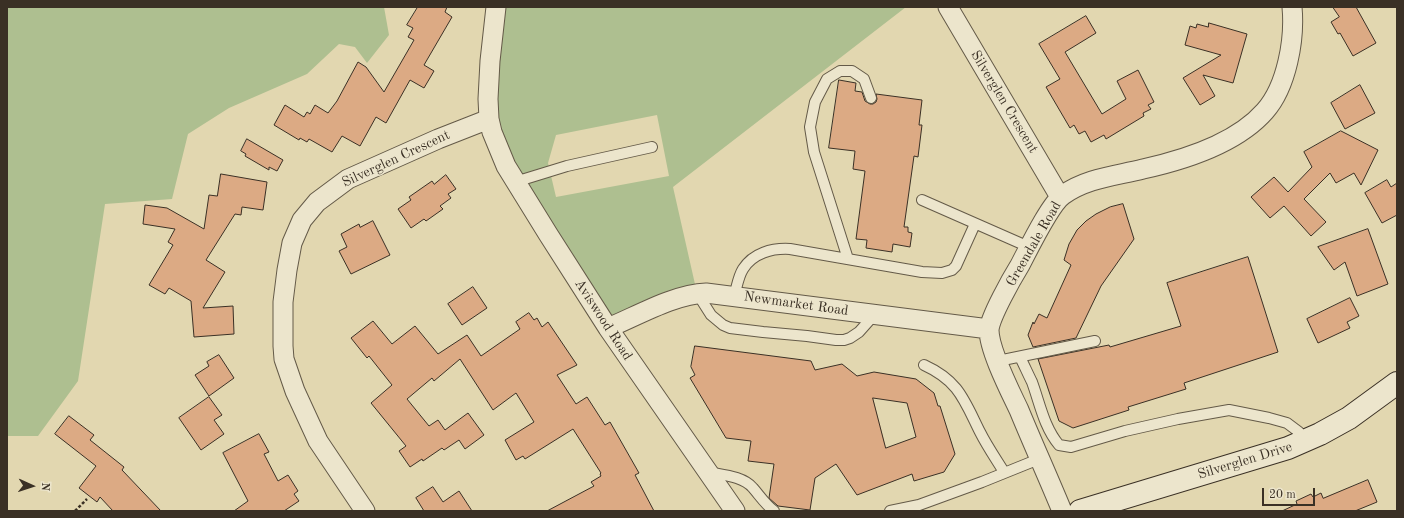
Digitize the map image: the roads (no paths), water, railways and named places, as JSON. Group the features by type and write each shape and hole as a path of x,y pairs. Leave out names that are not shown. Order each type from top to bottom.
{"street":[{"path":"489,119 488,99 490,61 496,7"},
{"name":"Silverglen Crescent","path":"948,7 1060,197"},
{"name":"Greendale Road","path":"989,329 1002,299 1029,247 1060,197 1078,186 1101,178 1144,169 1212,147 1245,129 1266,111 1278,91 1286,67 1292,41 1292,7"},
{"name":"Aviswood Road","path":"489,119 492,132 506,166 515,182 608,328 735,511"},
{"name":"Silverglen Crescent","path":"365,511 318,441 295,391 284,359 283,302 292,243 302,220 317,202 348,179 438,138 489,119"},
{"name":"Newmarket Road","path":"608,328 674,299 697,293 714,293 989,329"},
{"path":"989,329 992,345 998,361 1062,511"},
{"name":"Silverglen Drive","path":"1080,511 1288,448 1303,442 1349,418 1397,383"}],"lane":[{"path":"848,259 814,152 810,127 815,102 827,80 840,71 852,71 864,79 871,98"},
{"path":"515,182 567,166 652,147"},
{"path":"922,200 1029,247"},
{"path":"734,296 739,276 747,263 754,258 772,250 790,249 922,272 937,274 946,273 956,266 975,224"},
{"path":"697,293 711,315 723,325 730,328 763,332 844,340 859,332 875,314"},
{"path":"998,361 1095,341"},
{"path":"1020,357 1032,382 1048,428 1053,438 1059,445 1071,447 1125,431 1170,420 1229,410 1287,423 1299,432 1303,442"},
{"path":"924,365 938,371 949,379 957,388 967,404 981,434 1004,472"},
{"path":"890,511 918,505 982,482 1039,459"},
{"path":"707,472 746,482 753,487 764,503 774,511"}]}
